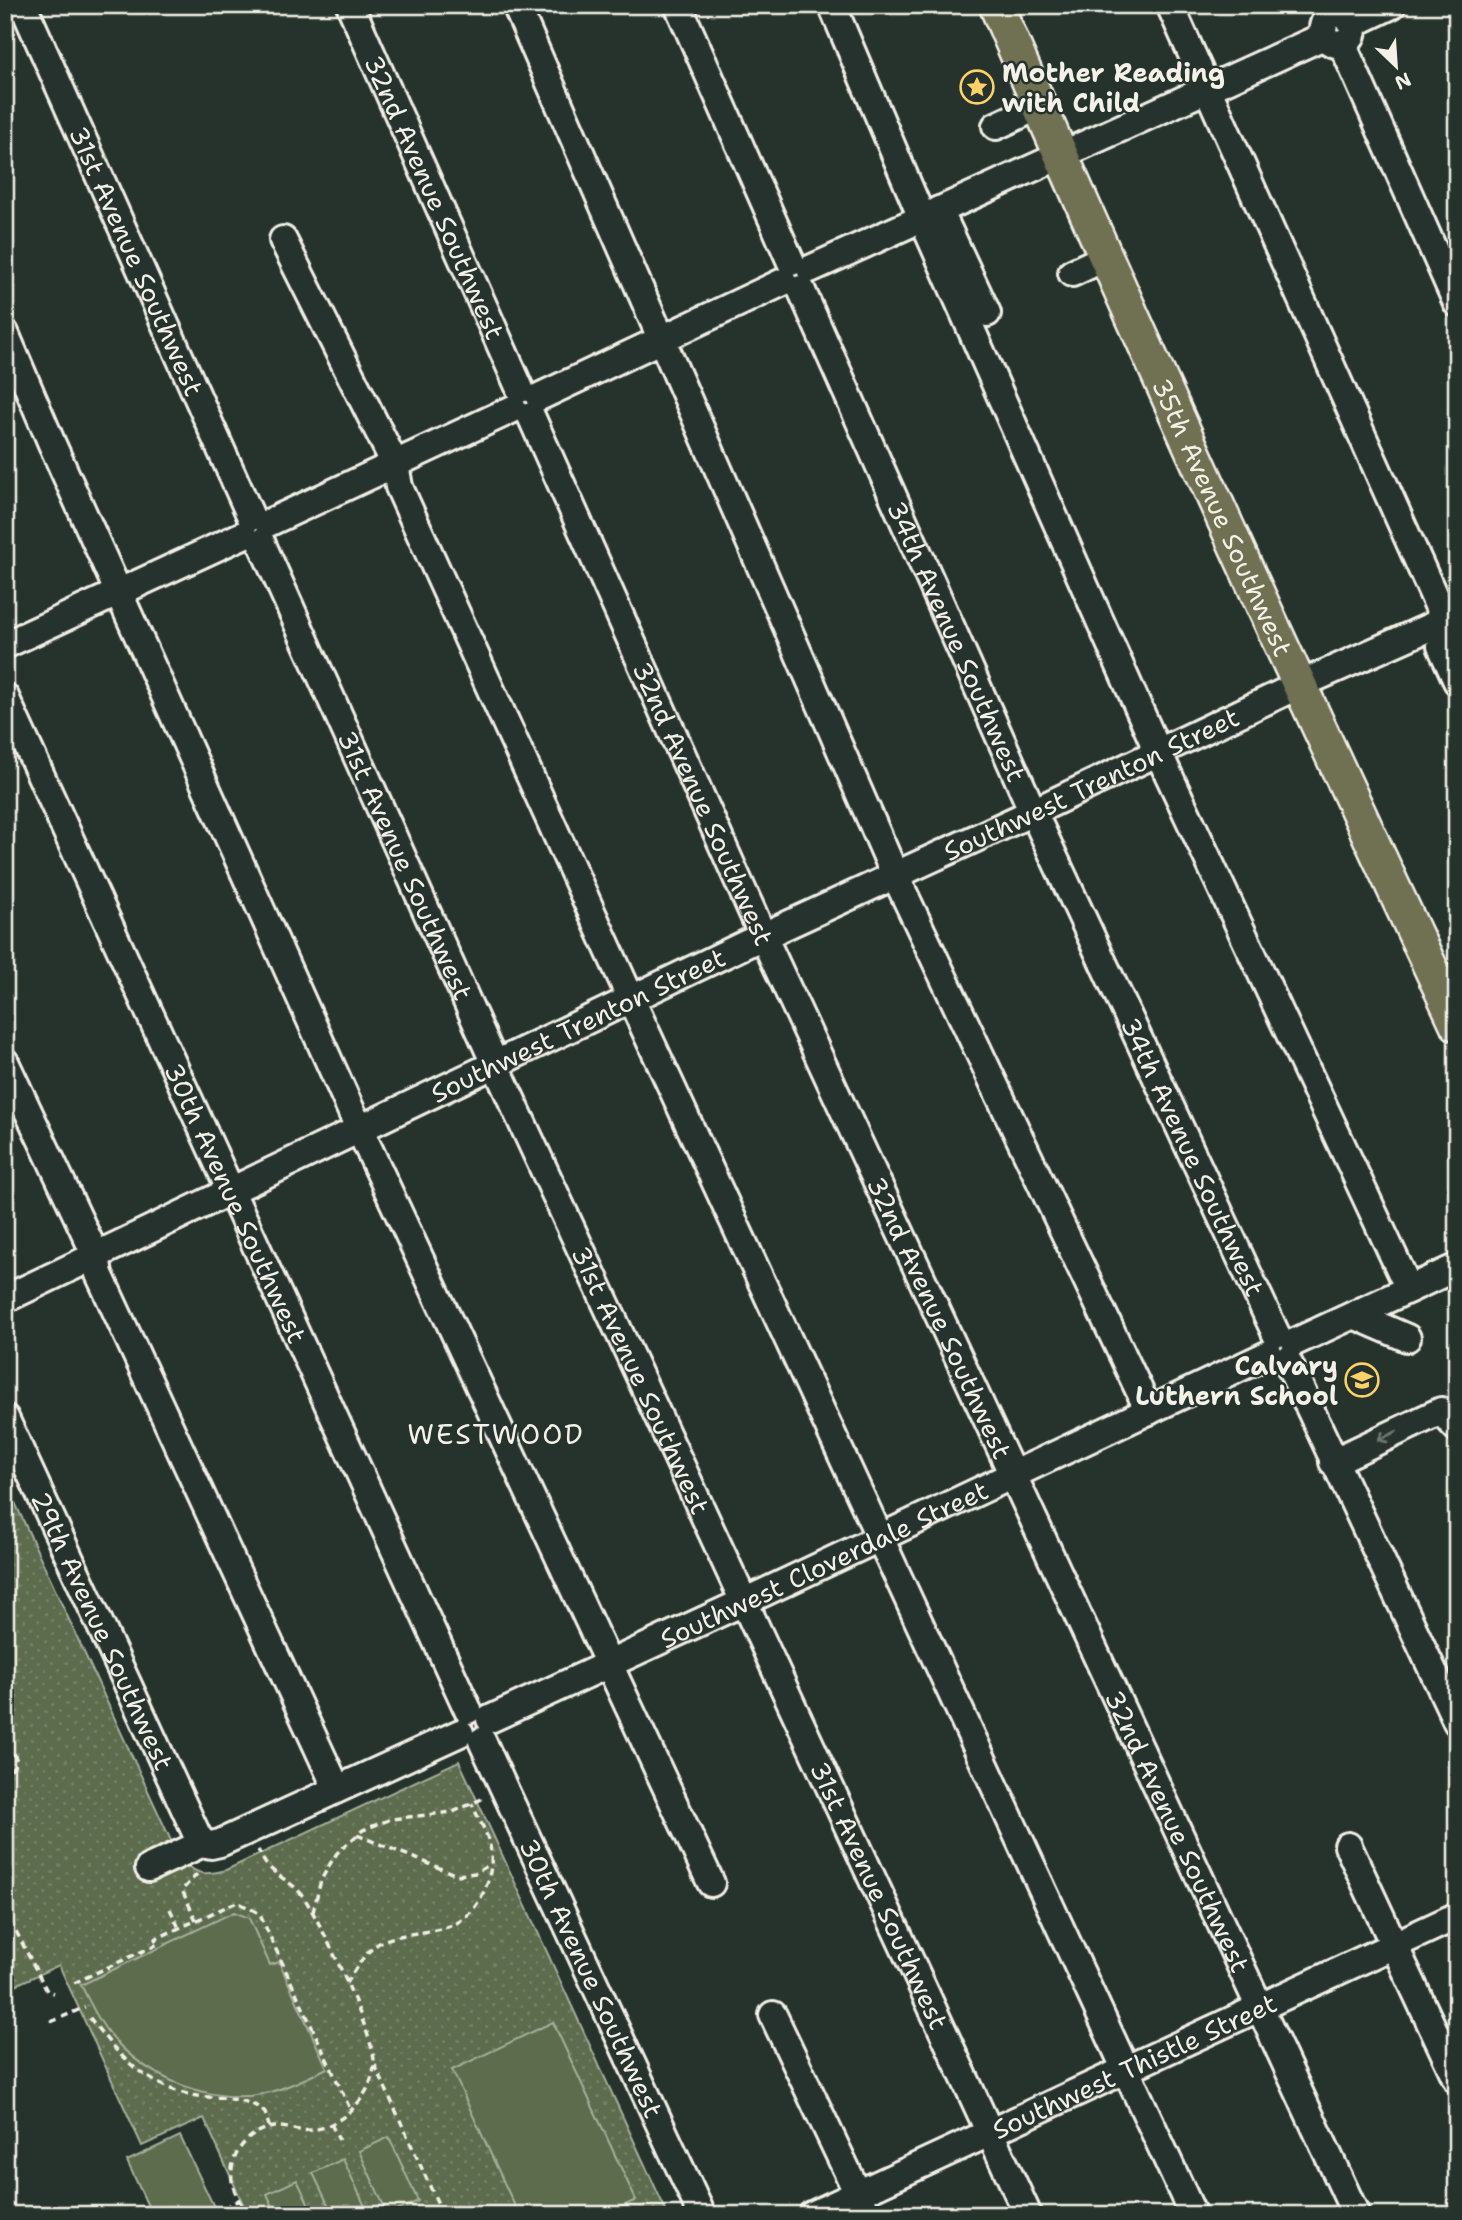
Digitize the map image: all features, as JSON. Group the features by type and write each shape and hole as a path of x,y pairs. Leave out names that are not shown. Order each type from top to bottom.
{"main road":[{"name":"35th Avenue Southwest","path":"996,5 1060,156 1299,685 1457,1024"}],"street":[{"name":"31st Avenue Southwest","path":"23,5 495,1064 1028,2215"},
{"name":"32nd Avenue Southwest","path":"350,5 763,936 1356,2215"},
{"path":"516,5 895,875 1149,1411"},
{"name":"34th Avenue Southwest","path":"678,5 1033,812 1457,1722"},
{"path":"832,5 910,166 1158,752 1409,1289"},
{"path":"1170,5 1451,618 1441,646 1457,681"},
{"path":"5,645 930,214 1207,89 1335,25 1392,5"},
{"path":"1335,25 1457,303"},
{"path":"996,126 1039,106"},
{"path":"930,214 987,313"},
{"path":"283,240 395,464 399,487 632,1000 1193,2215"},
{"path":"1072,273 1106,257"},
{"path":"5,333 52,444 359,1128 711,1883"},
{"name":"Southwest Trenton Street","path":"5,1299 763,936 1033,812 1299,685 1451,618"},
{"name":"30th Avenue Southwest","path":"5,697 475,1726 702,2215"},
{"path":"5,1062 96,1256 99,1273 337,1789"},
{"name":"Southwest Cloverdale Street","path":"149,1868 203,1843 220,1843 475,1726 1457,1266"},
{"path":"1354,1315 1407,1338"},
{"name":"29th Avenue Southwest","path":"5,1418 203,1843"},
{"path":"1334,1462 1449,1420"},
{"path":"1348,1846 1457,2080"},
{"name":"Southwest Thistle Street","path":"812,2215 862,2204 990,2133 1457,1916"},
{"path":"774,2015 862,2204"}],"path":[{"path":"5,1731 17,1761 5,1779"},
{"path":"313,1912 321,1880 330,1864 337,1853 357,1835 391,1819 445,1814 484,1798"},
{"path":"345,1984 366,1954 382,1942 458,1922 470,1912 485,1891 491,1864 489,1840 472,1804"},
{"path":"357,1835 457,1875 475,1873 491,1864"},
{"path":"247,2215 233,2186 236,2154 242,2145 250,2137 270,2129 309,2131 331,2124 351,2111 363,2094 373,2074 374,2063 365,2027 313,1912 295,1886 267,1865 258,1850"},
{"path":"196,1920 182,1891 200,1871"},
{"path":"74,1983 158,1944 155,1939 237,1902 259,1913 351,2111"},
{"path":"170,1909 179,1928"},
{"path":"6,1913 47,1991 53,1993"},
{"path":"51,2021 85,2007"},
{"path":"90,2018 119,2055 144,2076 166,2088 187,2094 246,2101 261,2108 270,2129"},
{"path":"374,2063 443,2215"},
{"path":"331,2124 339,2140"},
{"path":"219,2215 231,2209 229,2205 240,2200"}],"green space":[{"path":"5,1481 179,1858 190,1868 200,1873 226,1870 459,1761 668,2215 248,2215 204,2118 142,2146 59,1965 5,1990"},
{"path":"234,1912 249,1918 270,1965 279,1962 327,2068 283,2088 246,2096 203,2092 162,2076 143,2064 106,2030 81,1985"},
{"path":"553,2022 636,2200 604,2215 519,2215 452,2070"},
{"path":"180,2136 216,2211 208,2215 152,2215 127,2161"},
{"path":"389,2137 418,2201 388,2215 359,2151"},
{"path":"343,2159 369,2215 333,2215 313,2173"},
{"path":"297,2180 314,2215 277,2215 267,2194"}],"place":[{"name":"Mother Reading with Child","path":"977,87"},
{"name":"Calvary Luthern School","path":"1362,1380"}],"district":[{"name":"WESTWOOD","path":"496,1434"}]}
